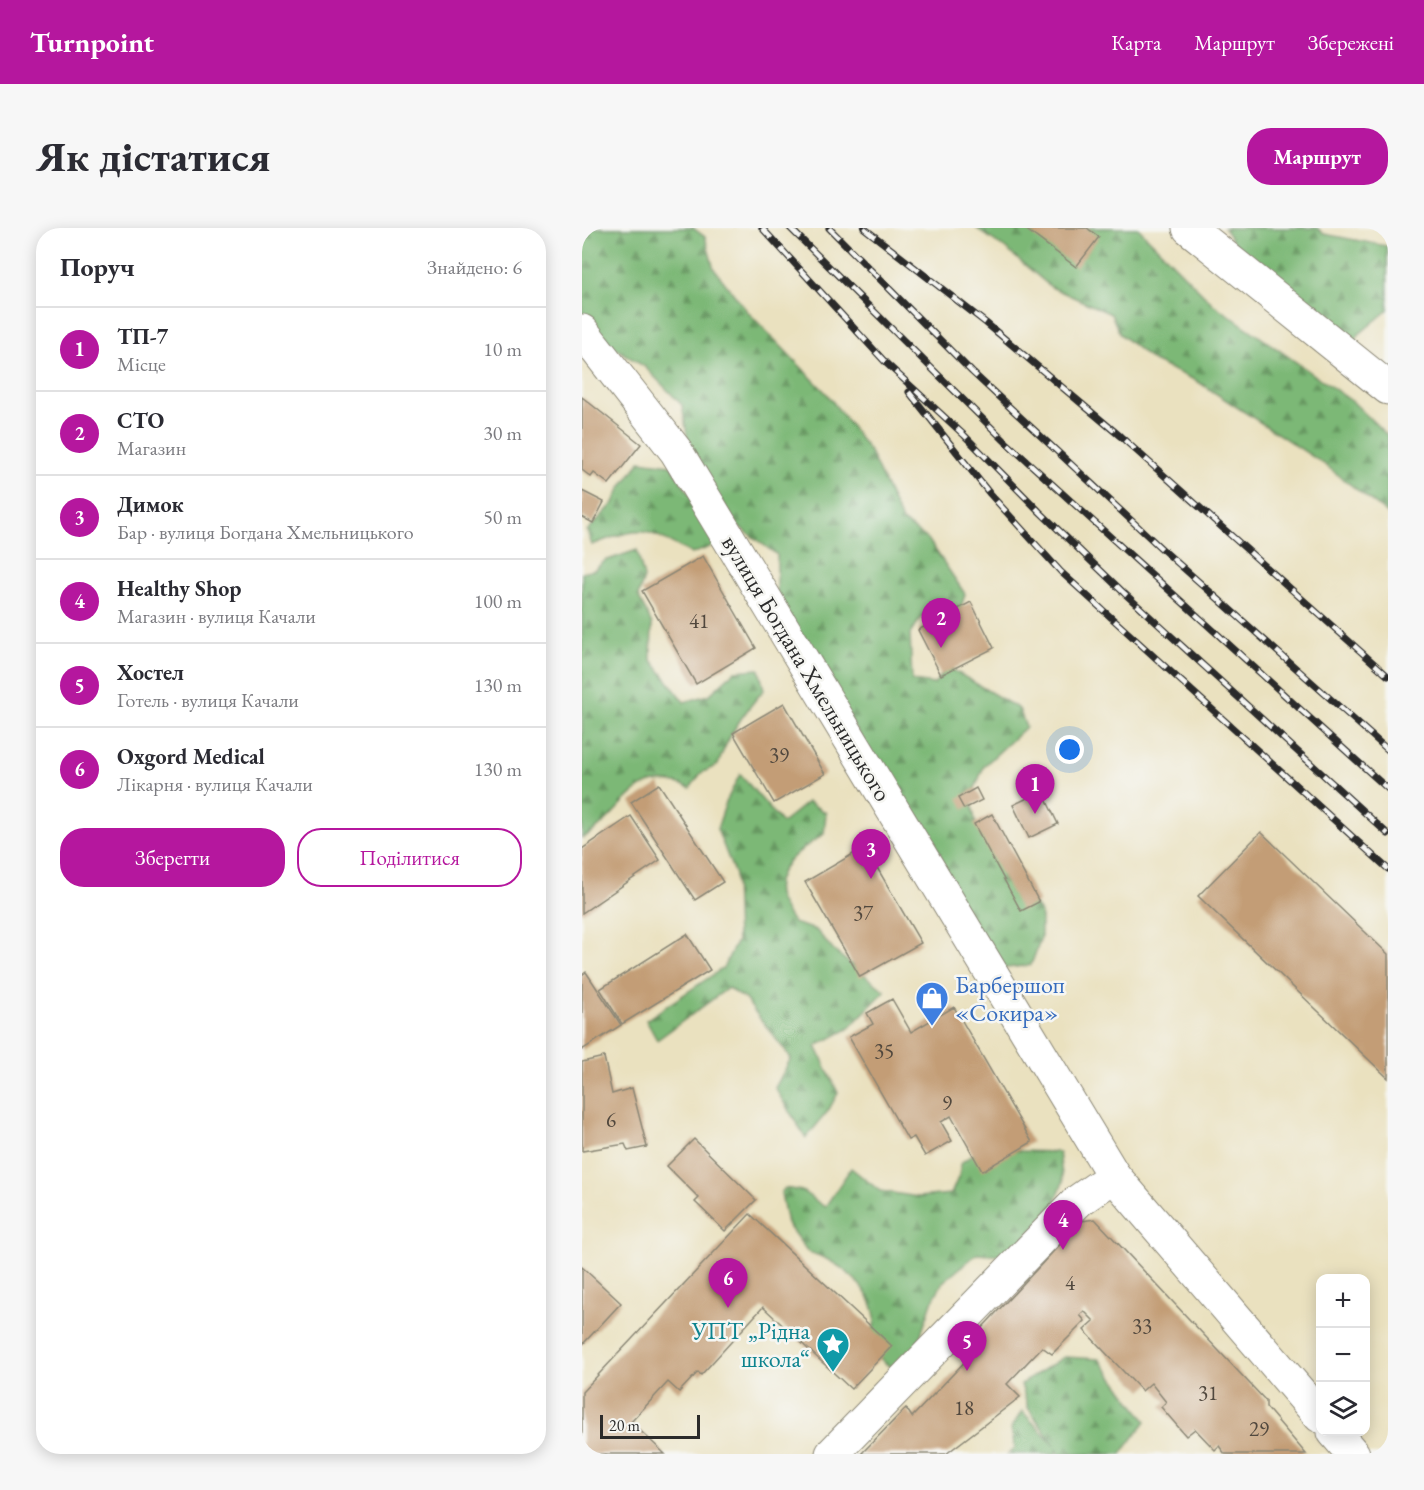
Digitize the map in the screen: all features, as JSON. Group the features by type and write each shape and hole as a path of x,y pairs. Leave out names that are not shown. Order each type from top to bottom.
{"main road":[{"path":"1189,228 1388,388"},
{"name":"вулиця Богдана Хмельницького","path":"582,331 676,451 1114,1176 1316,1411"},
{"path":"832,1454 1078,1201 1114,1176"},
{"path":"1338,1436 1353,1454"}],"green space":[{"path":"582,228 693,228 705,237 714,269 747,311 827,394 870,452 902,521 928,539 965,594 957,622 947,624 923,615 910,634 912,681 934,684 948,667 1019,709 1026,727 984,766 971,798 976,826 1041,913 1041,938 1031,965 998,969 777,596 777,555 737,525 691,459 682,405 645,367 604,341 582,316"},
{"path":"976,228 1138,228 1213,304 1353,402 1388,436 1388,514 1324,464 1197,381 1153,361 1120,334 1111,314 1051,287 1006,249"},
{"path":"1224,228 1317,228 1324,234 1387,246 1388,310 1357,336 1352,358 1248,264"},
{"path":"640,461 671,465 720,543 692,554 653,534 634,532 592,545 587,531 614,503 620,489"},
{"path":"637,550 644,578 638,596 652,624 651,659 684,702 709,695 735,671 759,669 764,690 737,725 718,765 701,773 690,788 670,782 654,782 641,787 597,829 582,838 582,573 594,570 605,561"},
{"path":"740,774 782,823 808,802 826,813 824,834 799,851 780,875 779,898 793,923 816,930 834,951 885,991 848,1029 816,1046 838,1093 828,1111 806,1138 775,1088 791,1058 745,999 728,988 657,1040 646,1020 723,968 737,941 735,875 717,829 726,802"},
{"path":"978,1150 1059,1152 1063,1182 1051,1213 1005,1256 977,1254 943,1282 932,1302 914,1355 893,1368 882,1360 874,1349 872,1337 875,1317 867,1295 840,1267 808,1252 787,1224 781,1193 785,1188 802,1191 825,1207 851,1168 880,1191 918,1197 951,1194 960,1173 960,1164"},
{"path":"1064,1357 1099,1359 1146,1421 1121,1454 1060,1454 1057,1450 1055,1454 1008,1454 1015,1448 1011,1429 1022,1411 1055,1446 1028,1408 1021,1384"}],"building":[{"path":"1024,228 1087,228 1099,237 1076,267"},
{"path":"582,397 641,444 609,484 594,473 591,477 582,470"},
{"path":"582,491 604,502 593,523 582,517"},
{"path":"703,556 756,648 696,684 642,591"},
{"path":"971,602 994,648 941,675 918,630"},
{"path":"784,703 825,774 774,803 733,733"},
{"path":"659,784 723,882 695,900 631,802"},
{"path":"976,788 982,800 964,809 958,798"},
{"path":"1042,791 1058,824 1029,838 1013,805"},
{"path":"992,814 1039,902 1021,911 974,824"},
{"path":"631,816 660,860 582,913 582,849"},
{"path":"1261,832 1388,954 1388,1078 1198,896"},
{"path":"865,847 921,943 860,977 805,882"},
{"path":"687,934 710,970 622,1024 600,989"},
{"path":"586,972 621,1025 582,1050 582,975"},
{"path":"892,999 911,1032 954,1007 1032,1142 982,1171 951,1116 941,1122 952,1141 925,1156 914,1137 908,1140 849,1037 873,1024 867,1013"},
{"path":"604,1057 612,1094 632,1088 647,1147 628,1151 625,1144 582,1151 582,1062"},
{"path":"694,1139 756,1200 725,1231 695,1202 699,1198 667,1166"},
{"path":"750,1214 892,1346 851,1389 763,1307 701,1375 698,1372 679,1392 668,1382 631,1422 665,1454 582,1454 582,1392"},
{"path":"1095,1219 1266,1401 1266,1407 1306,1454 1225,1454 1219,1446 1215,1450 1195,1429 1186,1436 1161,1407 1166,1402 1151,1383 1142,1391 1084,1330 1094,1321 1084,1311 1080,1315 1085,1321 1052,1354 1042,1347 1007,1384 1020,1397 946,1454 861,1454 906,1408 912,1417 976,1350 968,1343 1082,1221"},
{"path":"582,1267 621,1303 582,1345"}],"railway":[{"path":"762,228 887,364 964,435 1124,593 1388,834"},
{"path":"790,228 1007,443 1388,789"},
{"path":"829,228 972,372 1162,549 1388,750"},
{"path":"864,228 986,323 1120,436 1388,676"},
{"path":"909,392 990,494 1061,572 1388,869"}],"place":[{"name":"СТО","path":"941,648"},
{"name":"ТП-7","path":"1035,814"},
{"name":"Димок","path":"871,879"},
{"name":"Барбершоп «Сокира»","path":"932,1027"},
{"name":"Healthy Shop","path":"1063,1250"},
{"name":"Oxgord Medical","path":"728,1308"},
{"name":"Хостел","path":"967,1371"},
{"name":"УПТ „Рідна школа“","path":"833,1373"}]}
